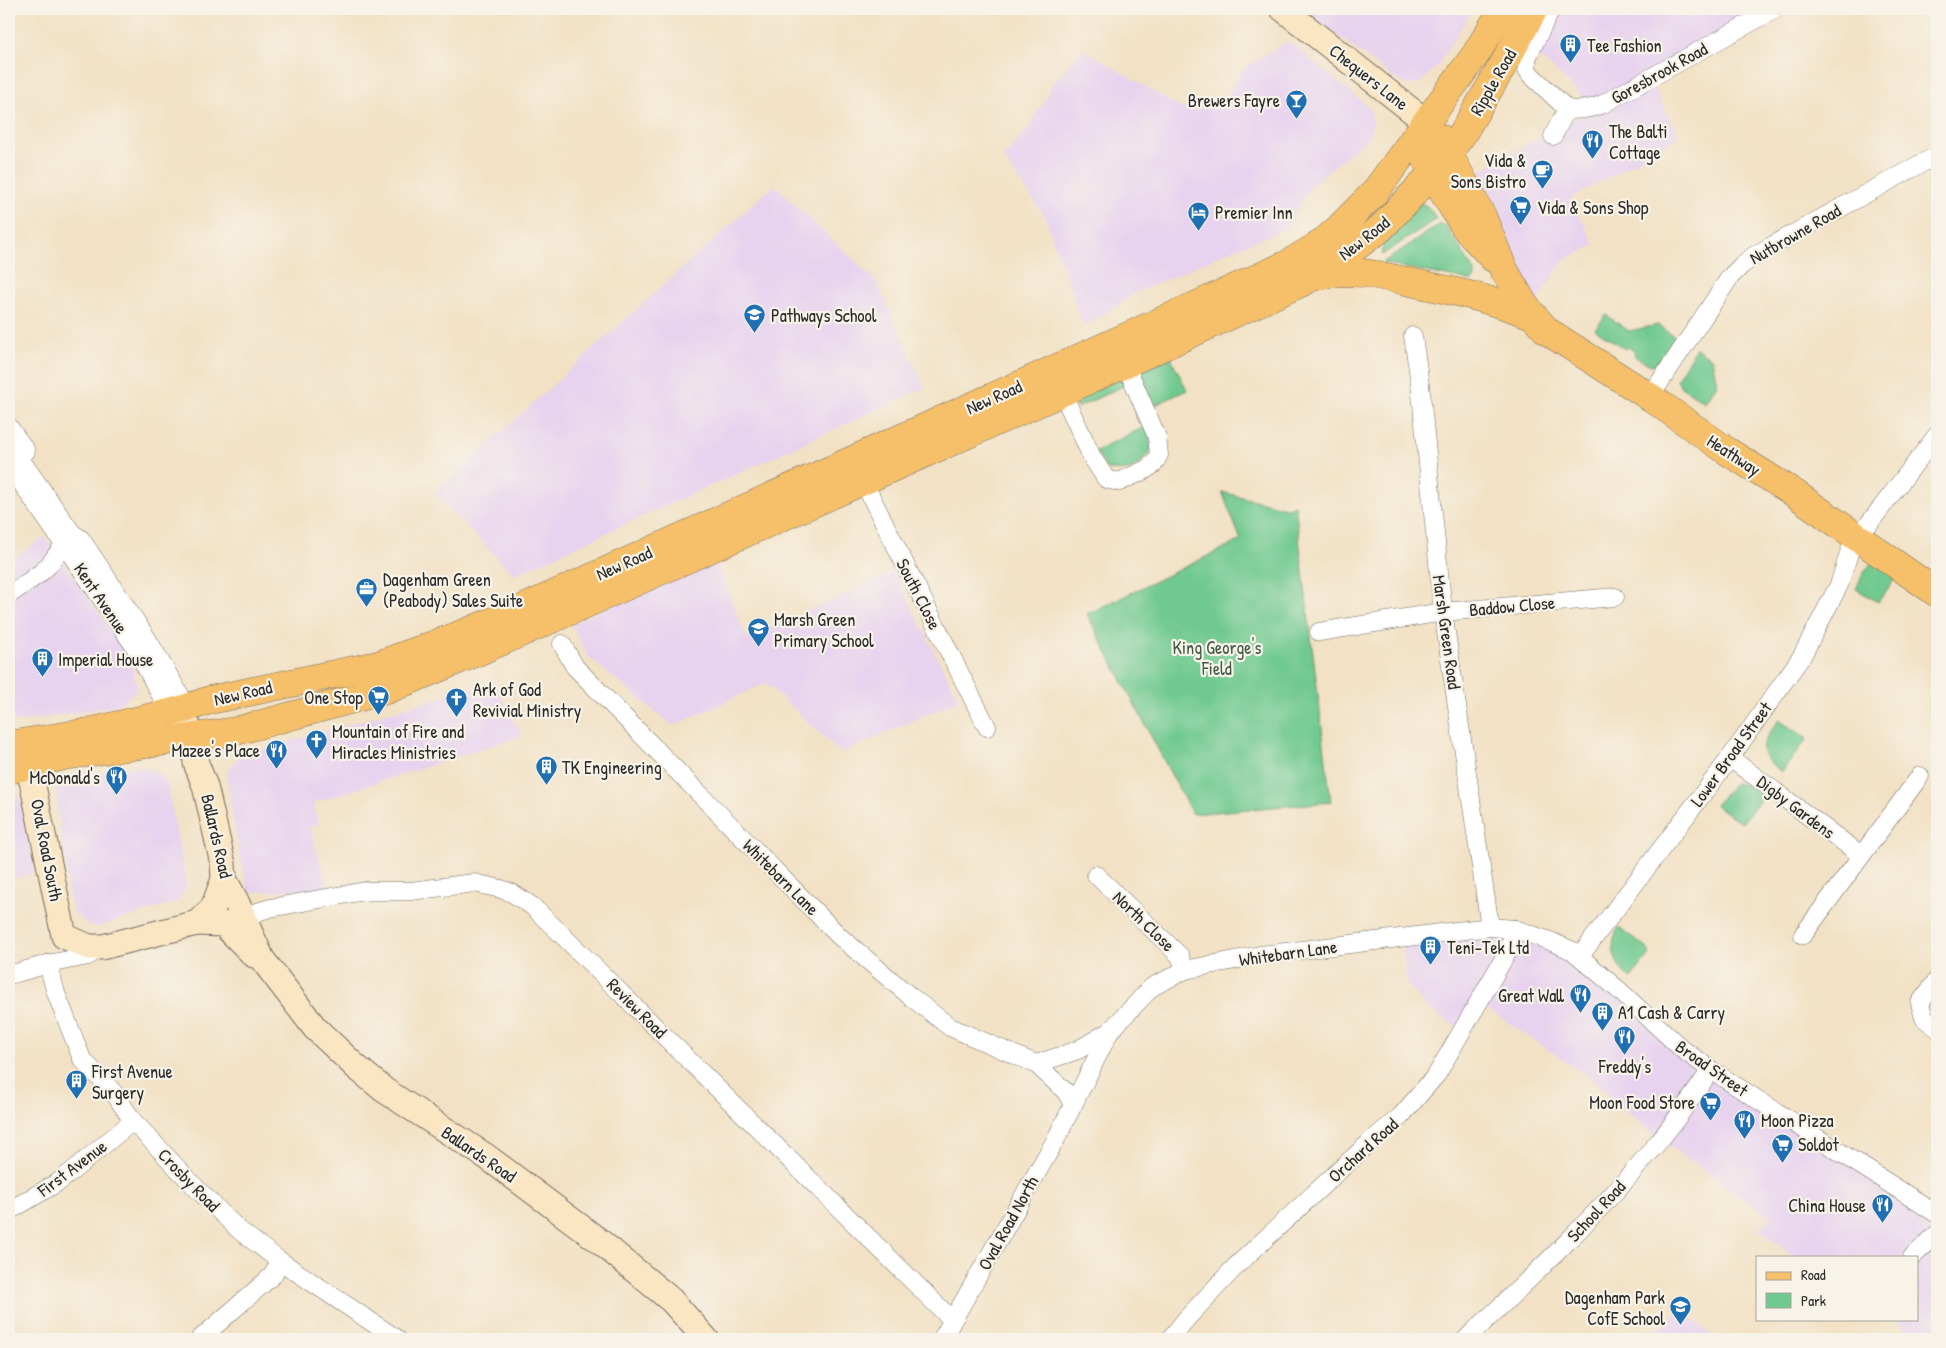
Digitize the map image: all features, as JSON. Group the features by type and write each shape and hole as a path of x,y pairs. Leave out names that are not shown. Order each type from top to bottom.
{"main road":[{"name":"Chequers Lane","path":"1283,9 1426,122 1449,152"},
{"name":"Ripple Road","path":"1426,122 1476,54 1503,9"},
{"name":"Ripple Road","path":"1449,152 1502,67 1534,9"},
{"name":"Heathway","path":"1426,122 1423,134 1424,148 1432,174 1466,229 1503,268"},
{"name":"New Road","path":"1121,353 1286,265 1322,243 1374,193 1426,122"},
{"name":"Heathway","path":"1449,152 1487,227 1503,268 1532,315 1547,332 1650,397 1727,451 1859,537 1937,592"},
{"name":"New Road","path":"13,757 64,756 236,731 386,690 491,646 858,471 1057,381 1121,353 1307,280 1381,228 1432,174 1449,152"},
{"name":"Heathway","path":"1307,280 1337,272 1362,273 1480,296 1532,315"},
{"name":"New Road","path":"13,757 90,732 181,710 210,700 378,666 447,640 858,471"},
{"path":"181,710 193,738"},
{"name":"Ballards Road","path":"193,738 196,763 205,786 223,864 224,879 245,919 262,959 316,1028 355,1066 384,1090 487,1157 598,1240 671,1300 706,1339"},
{"name":"Oval Road South","path":"13,757 36,794 64,936"},
{"path":"64,936 90,947 102,947 197,923 213,908 224,879"},
{"name":"Ballards Road","path":"197,923 223,924 252,954 262,959"}],"street":[{"path":"1551,9 1529,54 1527,69 1567,109 1553,136"},
{"name":"Goresbrook Road","path":"1567,109 1589,109 1603,104 1775,9"},
{"name":"Nutbrowne Road","path":"1650,397 1720,291 1742,265 1755,255 1937,156"},
{"name":"Marsh Green Road","path":"1412,336 1420,384 1443,612 1490,927"},
{"path":"1057,381 1092,457 1106,479 1119,482 1154,464 1159,455 1158,437 1121,353"},
{"name":"Kent Avenue","path":"9,427 80,526 77,542"},
{"name":"Lower Broad Street","path":"1580,956 1730,758 1802,656 1839,586 1851,547 1937,435"},
{"name":"Kent Avenue","path":"9,443 77,542"},
{"name":"Kent Avenue","path":"9,465 77,542 148,640 183,700 181,710"},
{"name":"South Close","path":"858,471 987,727"},
{"path":"9,595 47,567 58,551 77,542"},
{"name":"Baddow Close","path":"1319,632 1443,612 1615,597"},
{"name":"Whitebarn Lane","path":"562,644 575,667 839,936 911,997 950,1027 1036,1064 1066,1092 1074,1105"},
{"name":"Digby Gardens","path":"1730,758 1861,855"},
{"path":"1803,935 1920,776"},
{"name":"North Close","path":"1096,875 1180,956 1185,970"},
{"name":"Review Road","path":"245,919 257,912 270,908 365,891 411,891 474,883 512,893 532,906 562,934 945,1314 953,1319"},
{"name":"Broad Street","path":"1490,927 1515,929 1550,941 1580,956 1682,1049 1711,1070 1937,1214"},
{"name":"Whitebarn Lane","path":"1036,1064 1078,1050 1110,1031 1152,987 1185,970 1260,955 1490,927"},
{"name":"Orchard Road","path":"1170,1339 1236,1266 1408,1109 1437,1074 1507,953 1515,929"},
{"path":"48,964 64,950 64,936"},
{"path":"9,975 48,964 88,956 102,947"},
{"name":"Crosby Road","path":"48,964 56,993 82,1059 114,1093 133,1121 240,1230 280,1261 397,1339"},
{"path":"1937,980 1920,1003 1924,1018 1937,1028"},
{"name":"Whitebarn Lane","path":"1074,1105 1110,1031"},
{"name":"School Road","path":"1466,1339 1570,1240 1616,1191 1660,1140 1711,1070"},
{"name":"Oval Road North","path":"942,1339 1074,1105"},
{"name":"First Avenue","path":"9,1212 60,1181 133,1121"},
{"path":"1913,1256 1937,1234"},
{"path":"200,1339 273,1275 280,1261"}],"shaded area":[{"path":"1302,9 1473,9 1438,65 1420,83 1407,85 1391,76"},
{"path":"1552,9 1775,9 1649,79 1679,137 1570,199 1595,245 1563,261 1541,295 1532,315 1463,180 1594,108 1532,49"},
{"path":"1288,41 1371,109 1373,122 1368,137 1311,186 1286,229 1229,251 1136,293 1084,327 1044,215 1003,157 1030,126 1045,100 1049,88 1083,49 1182,109 1223,103 1243,69"},
{"name":"Pathways School","path":"774,185 876,281 925,388 514,575 434,493"},
{"path":"45,537 129,656 138,689 118,705 22,722 9,721 9,561"},
{"name":"Marsh Green Primary School","path":"714,559 747,639 894,572 959,700 841,753 766,683 673,726 588,657 571,624"},
{"path":"494,682 522,736 313,803 319,824 310,827 328,889 248,892 233,820 227,776 235,761 244,755"},
{"path":"135,767 154,771 162,776 167,785 186,888 178,901 98,927 88,925 74,913 68,892 55,783 60,778"},
{"path":"20,796 36,872 9,880 9,799"},
{"path":"1490,927 1550,941 1654,1024 1937,1214 1937,1339 1919,1339 1894,1320 1918,1320 1918,1256 1793,1256 1758,1229 1771,1217 1660,1140 1590,1078 1479,1003 1462,1031 1427,1008 1408,986 1401,938"},
{"name":"Dagenham Park CofE School","path":"1682,1307 1714,1339 1647,1339 1666,1322"}],"green space":[{"path":"1418,203 1427,206 1436,219 1382,255 1383,237"},
{"path":"1440,224 1442,226 1445,224 1475,272 1475,278 1471,281 1382,263"},
{"path":"1606,315 1629,331 1658,325 1675,337 1656,364 1651,365 1634,356 1635,352 1628,347 1625,349 1595,329"},
{"path":"1696,348 1712,359 1717,384 1705,402 1681,387 1677,379"},
{"path":"1170,356 1187,390 1153,406 1137,372"},
{"path":"1117,370 1125,385 1077,408 1070,392"},
{"path":"1146,426 1153,446 1145,459 1134,468 1128,470 1121,471 1106,468 1096,451"},
{"name":"King George's Field","path":"1222,492 1286,508 1295,505 1331,802 1192,814 1087,614 1241,540"},
{"path":"1874,562 1897,576 1878,602 1856,589 1865,571"},
{"path":"1779,720 1807,739 1782,772 1763,753 1764,742"},
{"path":"1735,783 1750,786 1763,796 1742,823 1715,805"},
{"path":"1619,927 1647,948 1650,954 1630,979 1620,968 1614,955 1615,934"}],"place":[{"name":"Tee Fashion","path":"1571,64"},
{"name":"Brewers Fayre","path":"1296,119"},
{"name":"The Balti Cottage","path":"1593,160"},
{"name":"Vida & Sons Bistro","path":"1542,189"},
{"name":"Vida & Sons Shop","path":"1521,226"},
{"name":"Premier Inn","path":"1199,231"},
{"name":"Pathways School","path":"755,334"},
{"name":"Dagenham Green (Peabody) Sales Suite","path":"367,608"},
{"name":"Marsh Green Primary School","path":"758,648"},
{"name":"Imperial House","path":"42,678"},
{"name":"One Stop","path":"379,716"},
{"name":"Ark of God Revivial Ministry","path":"457,718"},
{"name":"Mountain of Fire and Miracles Ministries","path":"316,760"},
{"name":"Mazee's Place","path":"276,769"},
{"name":"TK Engineering","path":"546,786"},
{"name":"McDonald's","path":"116,796"},
{"name":"Teni-Tek Ltd","path":"1431,966"},
{"name":"Great Wall","path":"1580,1014"},
{"name":"A1 Cash & Carry","path":"1602,1031"},
{"name":"Freddy's","path":"1625,1055"},
{"name":"First Avenue Surgery","path":"76,1100"},
{"name":"Moon Food Store","path":"1711,1121"},
{"name":"Moon Pizza","path":"1745,1139"},
{"name":"Soldot","path":"1782,1163"},
{"name":"China House","path":"1882,1224"},
{"name":"Dagenham Park CofE School","path":"1681,1326"}]}
